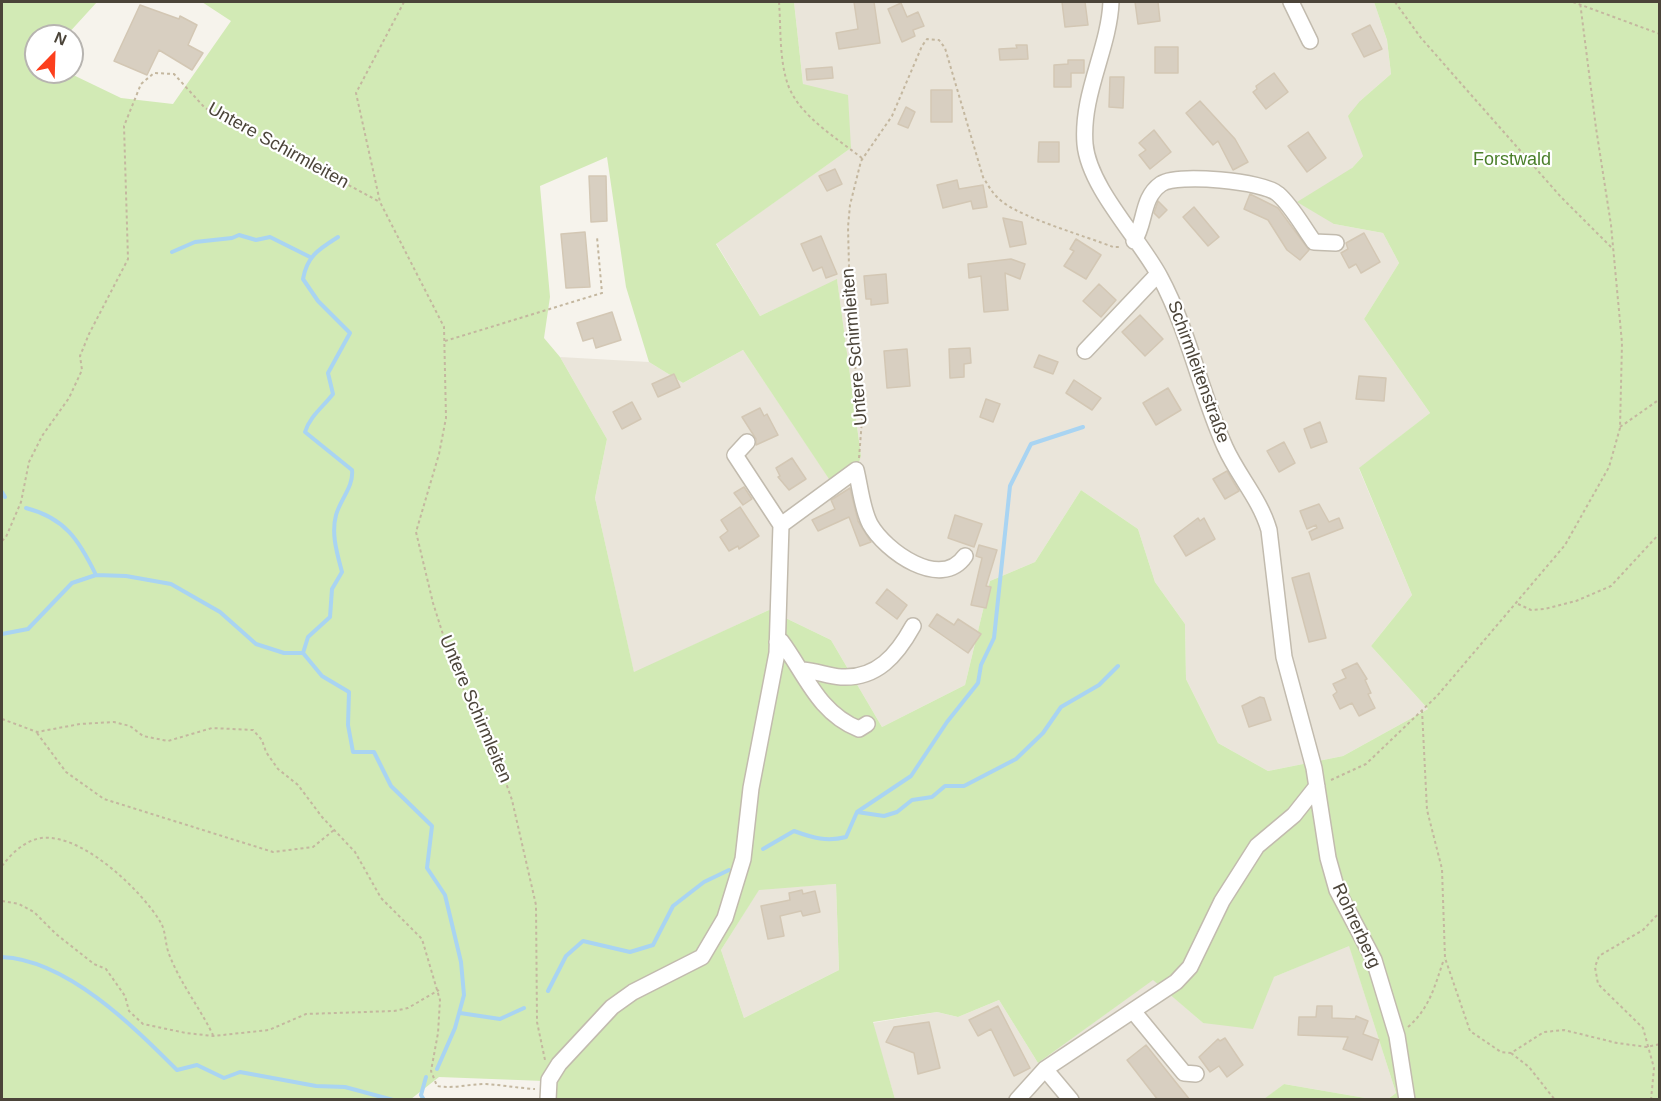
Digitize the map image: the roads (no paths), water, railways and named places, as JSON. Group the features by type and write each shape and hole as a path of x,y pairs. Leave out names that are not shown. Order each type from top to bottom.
{"street":[{"name":"Schirmleitenstraße","path":"1111,2 1089,93 1085,145 1096,176 1134,241 1158,274 1175,306 1210,411 1226,449 1264,513 1269,530 1284,657 1317,786"},
{"path":"1291,2 1310,41"},
{"path":"1134,241 1140,232 1144,208 1150,195 1162,183 1179,179 1206,179 1253,185 1277,192 1314,242 1336,243"},
{"path":"1085,351 1158,274"},
{"path":"548,1090 560,1064 612,1007 633,992 702,957 725,918 743,859 751,788 777,642 781,525 735,455 747,442"},
{"path":"781,525 856,470 869,523 888,546 932,570 944,570 960,562 965,555"},
{"path":"803,670 842,677 867,674 887,663 901,647 913,626"},
{"path":"777,642 781,640 803,670 812,692 826,709 859,729 867,724"},
{"path":"1017,1100 1045,1069 1176,982 1190,967 1222,901 1257,846 1294,815 1317,786"},
{"name":"Rohrerberg","path":"1317,786 1328,858 1337,890 1374,960 1397,1036 1407,1100"},
{"path":"1133,1011 1184,1073 1196,1074"},
{"path":"1045,1069 1071,1100"}],"waterway":[{"path":"172,252 195,242 232,238 239,235 256,240 270,237 310,257"},
{"path":"338,237 315,254 307,264 303,279 318,301 350,333 328,373 333,394 313,416 305,432 352,470 352,476 336,515 335,544 342,572 332,589 330,617 308,637 303,653 322,676 349,692 348,725 353,752 374,752 391,786 432,826 427,868 445,895 461,962 464,995 455,1028 437,1069"},
{"path":"763,849 794,831 820,838 846,837 857,812 911,776 947,722 978,683 981,665 994,638 1010,486 1031,444 1083,427"},
{"path":"2,492 5,497"},
{"path":"26,508 40,512 61,524 77,541 96,575 126,576 171,584 220,612 256,644 284,653 303,653"},
{"path":"2,634 28,629 72,583 96,575"},
{"path":"857,812 884,816 897,812 912,800 932,797 945,786 964,786 1016,759 1043,733 1061,707 1099,685 1118,666"},
{"path":"548,991 566,956 583,941 630,952 653,945 673,906 704,882 729,870"},
{"path":"2,957 26,961 74,982 119,1016 177,1070 197,1065 224,1078 240,1072 316,1086 345,1087 393,1100"},
{"path":"460,1013 500,1019 524,1008"},
{"path":"424,1100 421,1095 426,1077"}],"park label":[{"name":"Forstwald","path":"1512,160"}]}
